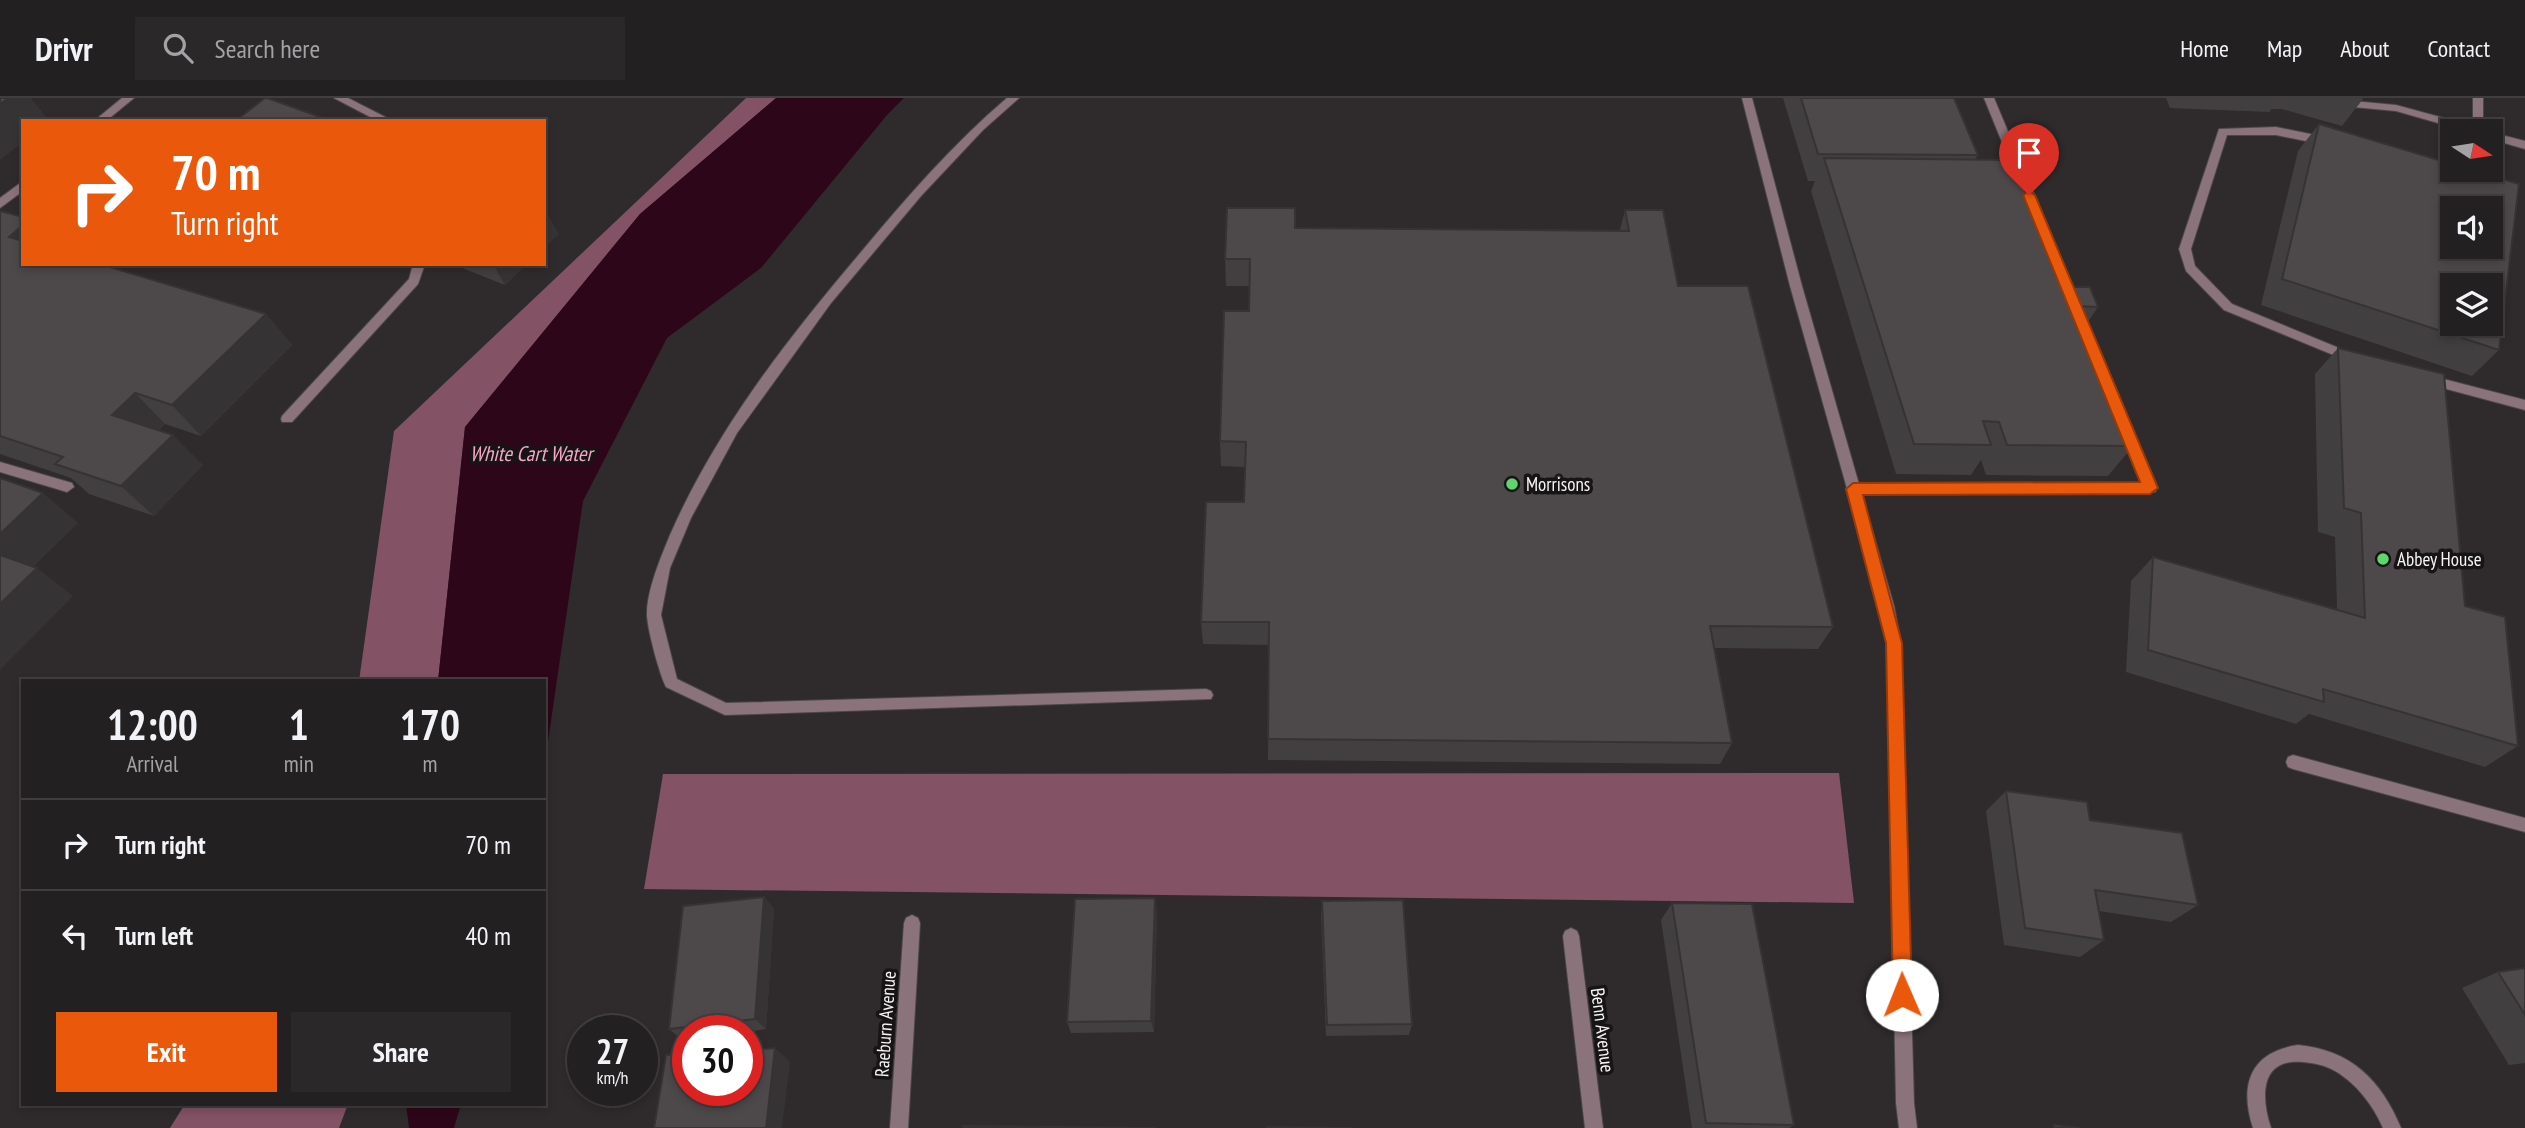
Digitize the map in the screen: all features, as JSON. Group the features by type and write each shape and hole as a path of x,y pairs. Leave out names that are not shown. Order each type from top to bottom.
{"street":[{"path":"102,119 129,98"},
{"path":"339,98 384,119"},
{"path":"1014,98 979,128 917,192 827,300 732,430 685,517 663,568 654,615 671,683 725,709 1206,695"},
{"path":"1747,98 1894,643 1905,1103 1908,1128"},
{"path":"1853,489 2150,488 1989,98"},
{"path":"2478,98 2478,119"},
{"path":"2342,103 2396,108 2440,120"},
{"path":"2342,145 2276,131 2223,132 2185,249 2190,268 2228,307 2365,363"},
{"path":"2503,139 2525,145"},
{"path":"0,204 21,187"},
{"path":"287,419 414,281 418,266"},
{"path":"2418,377 2525,405"},
{"path":"0,467 67,487"},
{"path":"2293,762 2525,825"},
{"name":"Raeburn Avenue","path":"899,1128 912,923"},
{"name":"Benn Avenue","path":"1571,936 1594,1128"},
{"path":"2262,1128 2254,1105 2255,1085 2263,1068 2276,1058 2294,1053 2318,1055 2356,1077 2374,1094 2392,1128"}],"shaded area":[{"path":"746,98 776,98 640,214 465,427 438,679 359,679 394,431"},
{"path":"1839,773 1854,903 644,889 663,774"},
{"path":"184,1106 347,1106 339,1128 170,1128"}],"water":[{"name":"White Cart Water","path":"776,98 904,98 761,268 667,338 583,501 546,755 546,679 438,679 465,427 640,214"},
{"path":"406,1106 460,1106 454,1128 409,1128"}],"building":[{"path":"267,98 326,119 238,119"},
{"path":"1801,98 1954,98 1978,155 1818,154"},
{"path":"2319,124 2440,160 2440,182 2503,182 2503,179 2519,184 2503,317 2503,273 2440,273 2440,331 2282,279"},
{"path":"1824,158 2012,160 2066,287 2090,287 2098,307 2074,306 2133,446 2007,445 1999,422 1983,421 1991,445 1914,444"},
{"name":"Morrisons","path":"1227,208 1295,208 1295,228 1629,231 1625,210 1663,210 1678,286 1748,286 1833,627 1710,626 1732,743 1268,739 1269,622 1201,622 1206,502 1244,502 1246,442 1220,441 1224,311 1249,311 1250,259 1225,259"},
{"path":"0,211 21,216 21,227 9,237 21,240 21,266 107,266 266,314 172,405 135,393 112,415 173,435 121,486 55,464 63,457 0,436"},
{"path":"2456,336 2501,336 2499,350"},
{"name":"Abbey House","path":"2338,348 2444,374 2465,606 2505,617 2518,746 2323,689 2324,702 2148,650 2153,557 2365,618 2361,513 2344,508"},
{"path":"0,478 43,493 0,534"},
{"path":"0,555 37,568 0,604"},
{"path":"2006,791 2087,802 2090,820 2182,833 2198,905 2095,890 2104,940 2025,928"},
{"path":"764,897 755,1015 672,1015 672,1029 669,1029 683,906"},
{"path":"1155,898 1151,1021 1067,1022 1075,899"},
{"path":"1403,900 1412,1024 1327,1025 1322,901"},
{"path":"1672,903 1752,904 1794,1125 1706,1123"},
{"path":"2525,968 2525,1015 2498,972"},
{"path":"775,1048 766,1128 654,1128 666,1055 672,1055 672,1106 763,1106 763,1049"},
{"path":"2054,1125 2081,1128 2054,1128"},
{"path":"963,1126 1155,1128 963,1128"},
{"path":"1267,1127 1353,1128 1267,1128"}],"place":[{"name":"Morrisons","path":"1512,484"},
{"name":"Abbey House","path":"2383,559"}],"route":[{"path":"1902,995 1894,643 1887,607 1853,489 2150,488 2029,195"}]}
